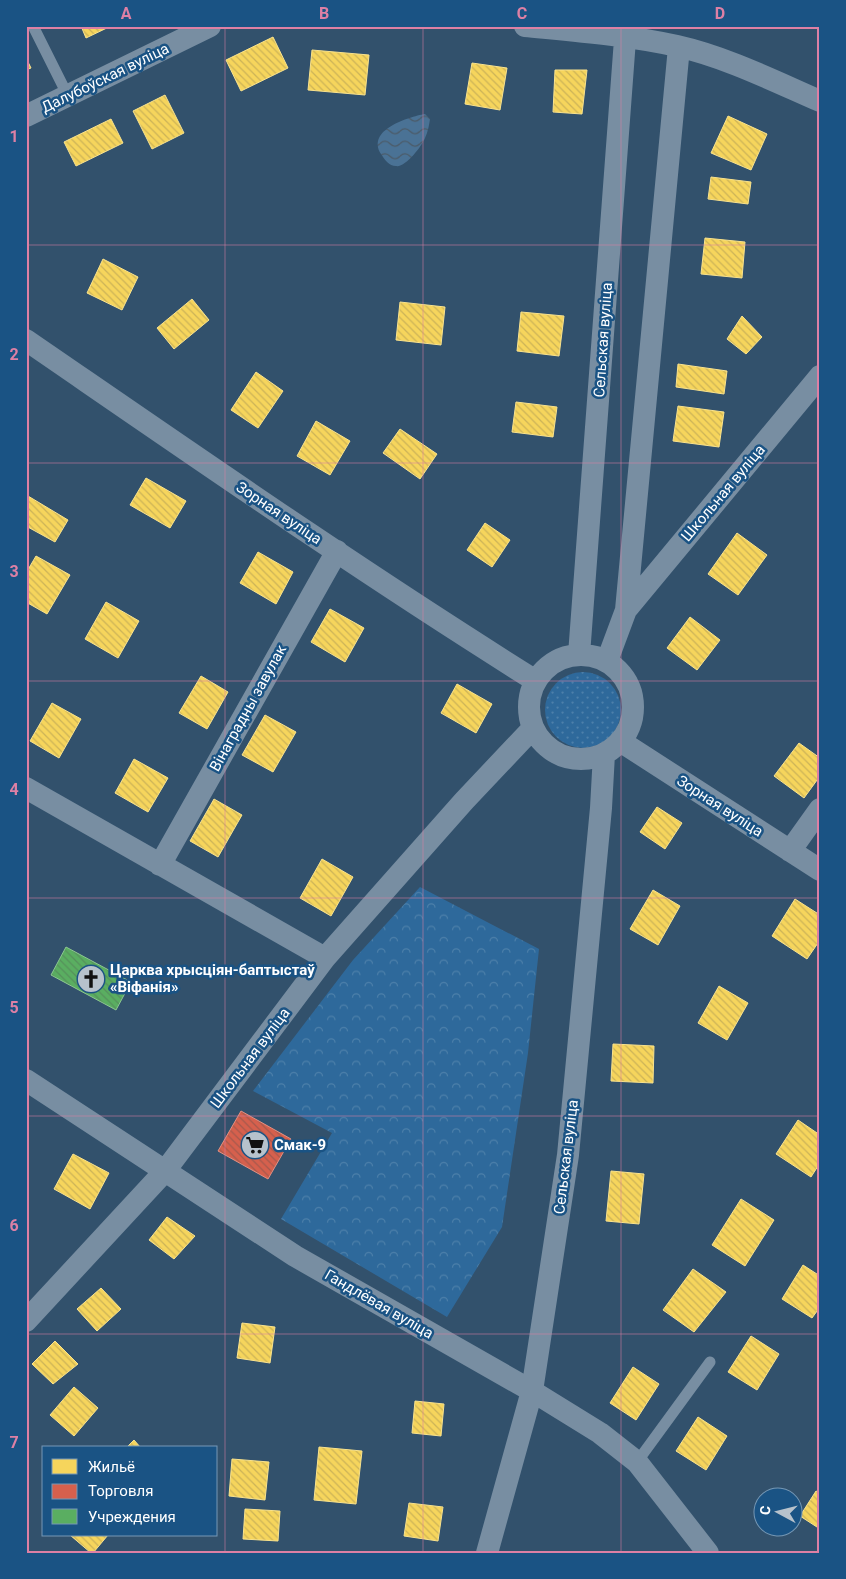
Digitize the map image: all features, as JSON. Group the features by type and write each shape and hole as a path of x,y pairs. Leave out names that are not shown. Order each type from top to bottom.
{"street":[{"name":"Далубоўская вуліца","path":"26,116 68,96 185,32 210,26"},
{"path":"525,26 626,31 746,68 820,101"},
{"name":"Сельская вуліца","path":"579,655 626,31"},
{"path":"607,661 626,610 679,47"},
{"name":"Зорная вуліца","path":"26,340 237,485 536,681"},
{"name":"Школьная вуліца","path":"626,610 820,376"},
{"name":"Вінаградны завулак","path":"160,865 337,551"},
{"path":"579,655 593,656 607,661 618,670 629,686 633,705 630,724 612,748 584,759 563,756 546,745 534,728 529,712 530,696 536,681 547,667 562,658 579,655"},
{"name":"Школьная вуліца","path":"26,1321 166,1171 325,958 464,801 534,728"},
{"name":"Сельская вуліца","path":"487,1553 532,1391 568,1155 600,818 612,748"},
{"name":"Зорная вуліца","path":"612,748 820,870"},
{"path":"26,788 325,958"},
{"path":"790,851 820,809"},
{"name":"Гандлёвая вуліца","path":"26,1080 295,1256 532,1391 600,1433 637,1462 708,1553"}],"lane":[{"path":"32,26 68,96"},
{"path":"637,1462 710,1362"}],"green space":[{"path":"583,672 597,675 610,683 618,696 621,710 618,724 610,737 597,745 583,748 569,745 556,737 548,724 545,710 548,696 556,683 569,675"},
{"path":"420,887 539,949 528,1053 502,1227 447,1317 281,1219 332,1133 253,1091 353,960"}],"water":[{"path":"425,114 430,119 427,133 413,156 400,166 389,164 381,154 378,146 379,138 391,126 409,118"}],"building: Жильё":[{"path":"81,26 111,26 86,38"},
{"path":"273,37 288,68 241,91 226,60"},
{"path":"312,50 369,55 365,95 308,90"},
{"path":"26,58 31,68 26,70"},
{"path":"472,63 507,68 500,110 465,104"},
{"path":"555,70 587,70 582,114 553,112"},
{"path":"165,95 184,133 152,149 133,111"},
{"path":"728,116 767,134 751,170 711,153"},
{"path":"111,119 123,143 76,166 64,142"},
{"path":"711,177 751,182 748,204 708,199"},
{"path":"705,238 745,242 742,278 701,274"},
{"path":"103,259 138,277 122,310 87,293"},
{"path":"192,299 209,320 174,349 157,328"},
{"path":"400,302 445,307 441,345 396,340"},
{"path":"521,312 564,316 559,356 517,351"},
{"path":"742,316 762,337 746,354 727,339"},
{"path":"678,364 727,371 724,394 676,387"},
{"path":"256,372 283,391 258,428 231,410"},
{"path":"516,402 557,407 553,437 512,432"},
{"path":"678,406 724,412 719,447 673,441"},
{"path":"316,421 350,441 330,475 297,456"},
{"path":"400,429 437,454 420,479 383,453"},
{"path":"146,478 186,501 170,528 130,505"},
{"path":"28,496 68,520 55,542 26,526"},
{"path":"485,523 510,540 492,567 467,550"},
{"path":"737,533 767,555 738,595 708,574"},
{"path":"258,552 293,572 276,604 240,583"},
{"path":"36,556 70,575 47,614 26,602 26,573"},
{"path":"106,602 139,621 118,658 85,639"},
{"path":"330,609 364,628 345,662 311,642"},
{"path":"690,617 720,640 697,670 667,648"},
{"path":"201,676 228,692 207,729 179,713"},
{"path":"457,684 492,704 476,733 441,713"},
{"path":"52,703 81,719 59,758 30,741"},
{"path":"265,715 296,732 273,772 242,755"},
{"path":"799,743 820,758 820,776 804,798 774,776"},
{"path":"134,759 168,778 148,812 115,793"},
{"path":"214,799 242,815 218,857 190,841"},
{"path":"657,807 682,823 665,849 640,832"},
{"path":"322,859 353,877 331,916 300,898"},
{"path":"653,890 680,906 658,945 630,929"},
{"path":"795,899 820,915 820,940 807,959 772,936"},
{"path":"719,986 748,1003 727,1040 698,1023"},
{"path":"613,1044 654,1046 653,1083 611,1081"},
{"path":"798,1120 820,1135 820,1163 811,1177 776,1154"},
{"path":"73,1154 109,1173 90,1209 54,1189"},
{"path":"611,1171 644,1174 639,1224 606,1221"},
{"path":"741,1199 774,1220 745,1266 712,1245"},
{"path":"167,1217 195,1236 174,1259 149,1240"},
{"path":"803,1265 820,1276 820,1307 812,1318 782,1299"},
{"path":"693,1269 726,1292 694,1332 663,1310"},
{"path":"101,1288 121,1309 97,1331 77,1309"},
{"path":"242,1323 275,1327 270,1363 237,1358"},
{"path":"751,1336 779,1354 757,1390 728,1372"},
{"path":"55,1341 78,1364 53,1384 32,1364"},
{"path":"633,1367 659,1384 636,1420 610,1403"},
{"path":"74,1387 98,1408 74,1436 50,1415"},
{"path":"415,1401 444,1404 441,1436 412,1433"},
{"path":"698,1417 727,1436 706,1470 676,1451"},
{"path":"134,1440 139,1446 128,1446"},
{"path":"319,1447 362,1451 356,1504 314,1500"},
{"path":"232,1459 269,1462 265,1500 229,1496"},
{"path":"816,1491 820,1493 820,1529 804,1519 804,1510"},
{"path":"409,1503 443,1507 438,1541 404,1536"},
{"path":"245,1509 280,1511 278,1541 243,1539"},
{"path":"71,1536 107,1536 91,1553"}],"building: Торговля":[{"name":"Смак-9","path":"241,1111 291,1139 268,1179 218,1151"}],"building: Учреждения":[{"name":"Царква хрысціян-баптыстаў «Віфанія»","path":"66,947 131,982 116,1010 51,975"}],"place":[{"name":"Царква хрысціян-баптыстаў «Віфанія»","path":"91,979"},
{"name":"Смак-9","path":"255,1145"}]}
